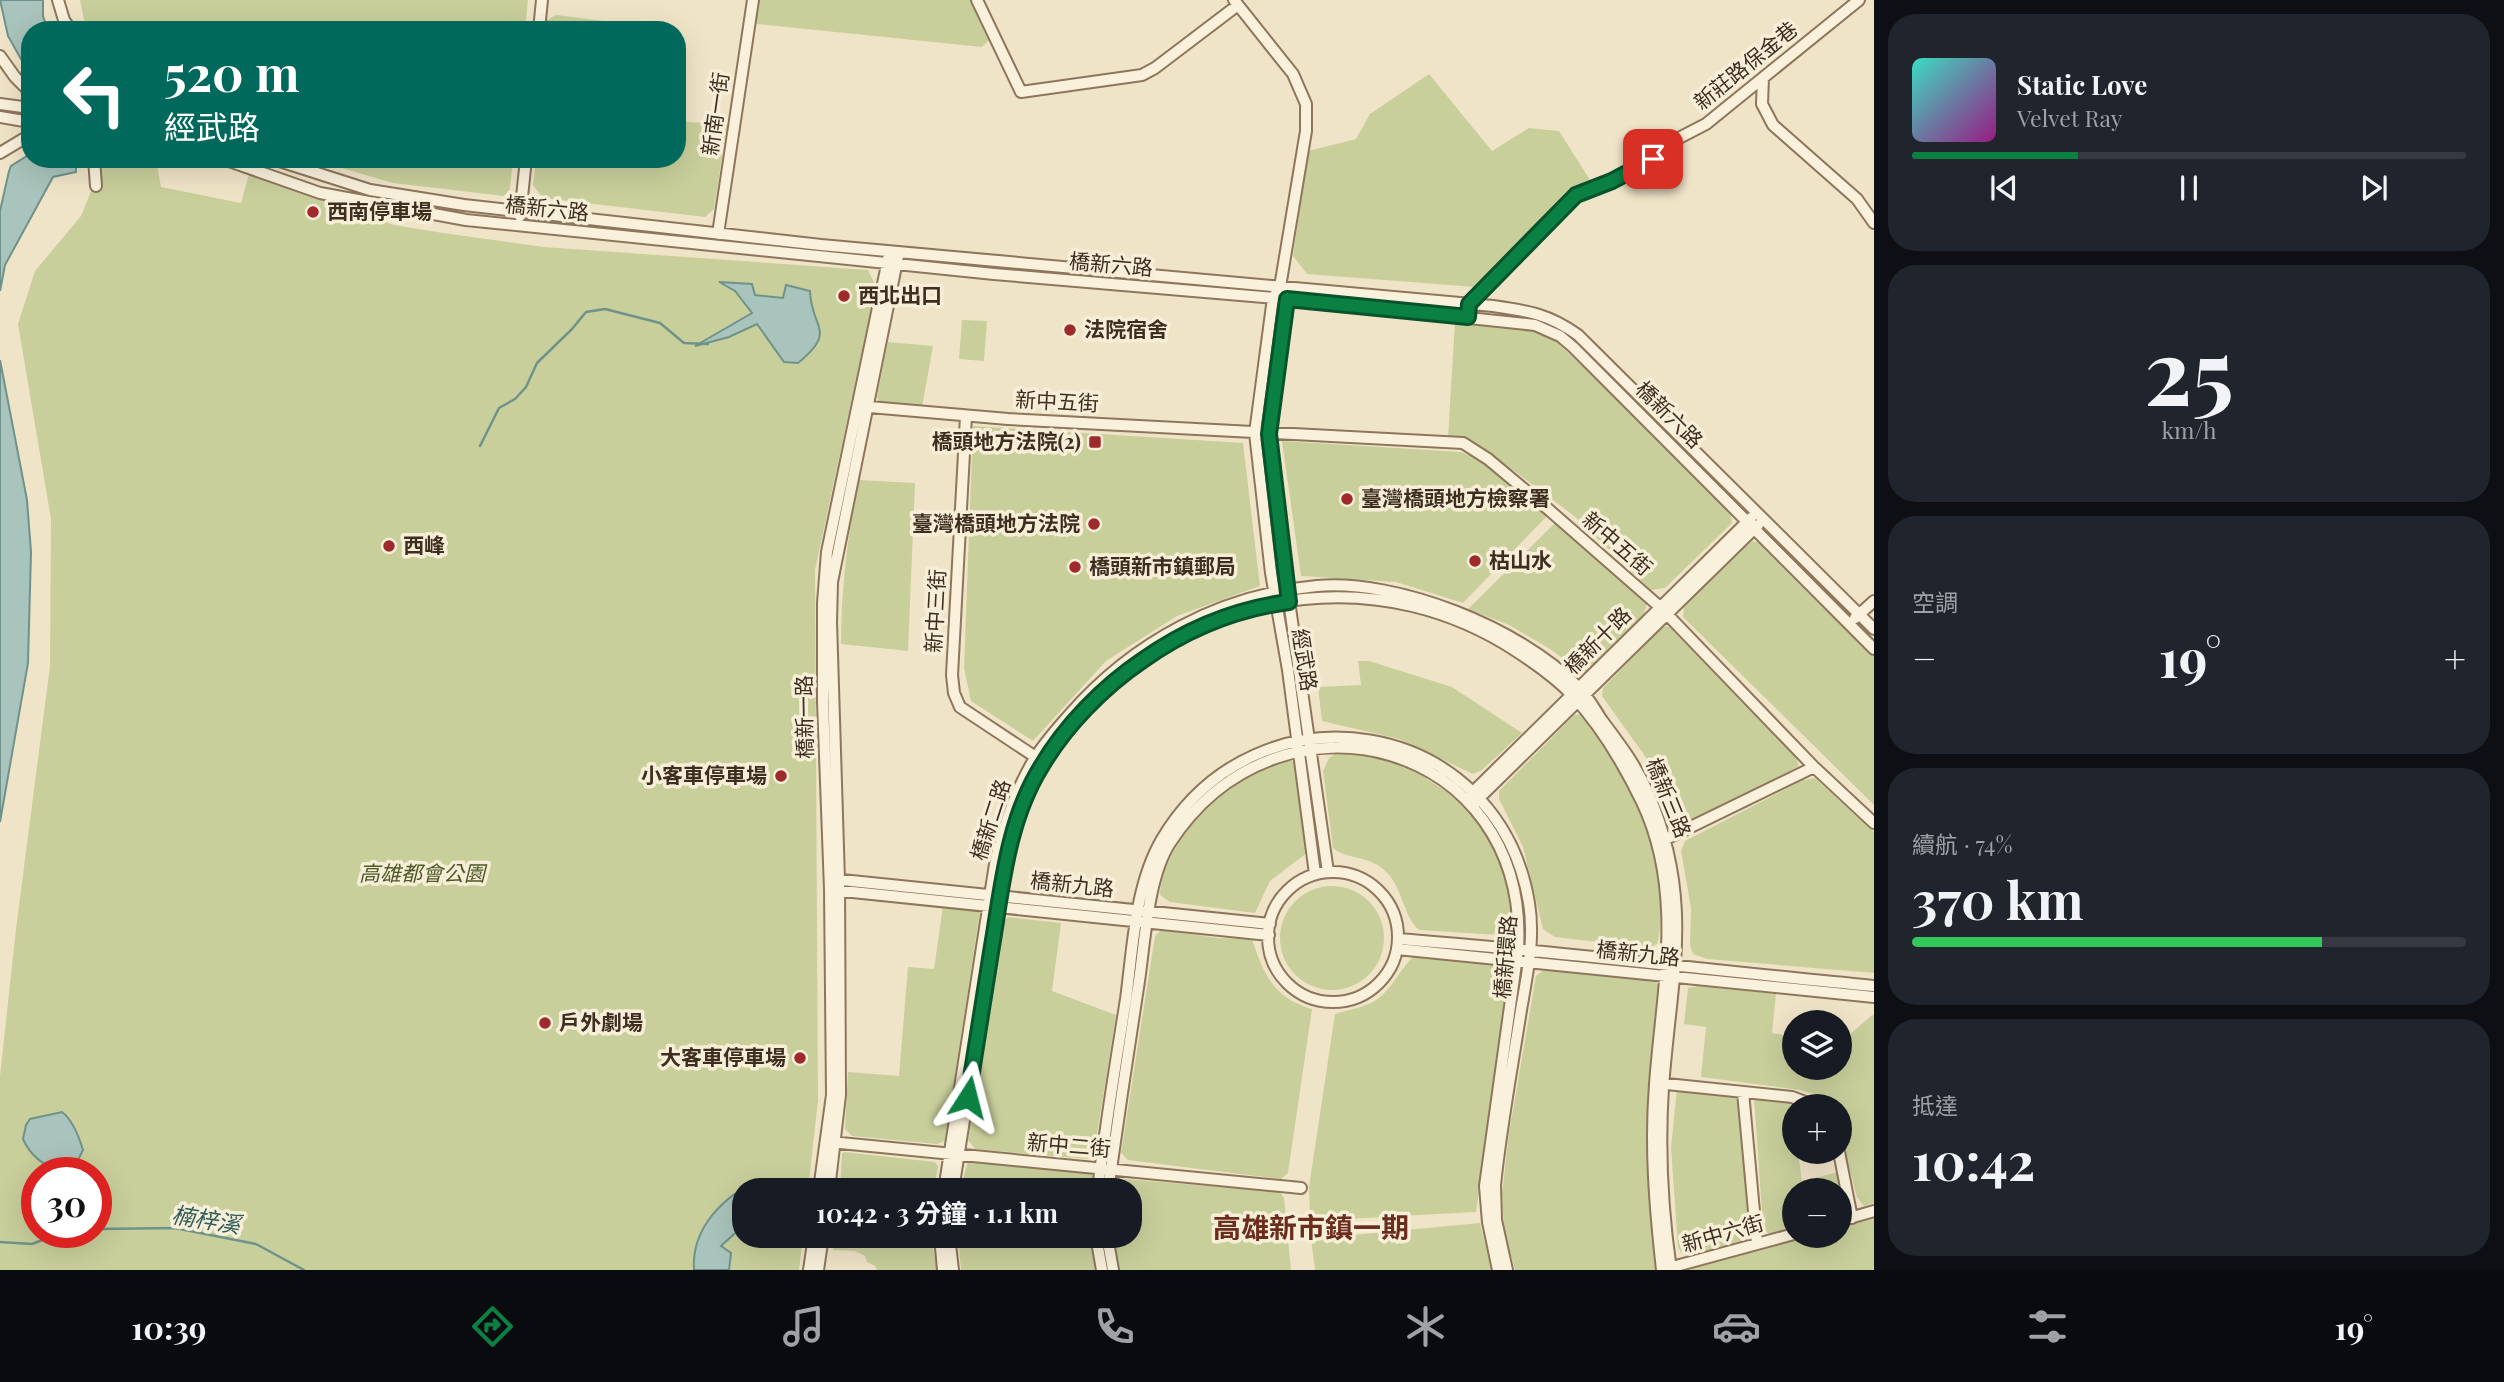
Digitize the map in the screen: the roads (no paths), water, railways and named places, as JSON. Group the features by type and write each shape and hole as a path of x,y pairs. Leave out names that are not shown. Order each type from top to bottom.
{"street":[{"path":"58,0 65,21"},
{"path":"540,21 542,0"},
{"name":"新南一街","path":"718,234 752,0"},
{"path":"977,0 1021,92 1142,75 1155,68 1236,3"},
{"name":"新莊路保金巷","path":"1469,304 1576,195 1612,181 1653,159 1677,139 1706,124 1859,0"},
{"name":"經武路","path":"1236,3 1293,74 1307,104 1306,131 1280,286 1273,298 1255,433 1275,599 1288,670 1315,874"},
{"path":"0,56 21,83"},
{"path":"1763,78 1762,104 1773,125 1857,198 1874,223"},
{"path":"2,104 21,107"},
{"path":"1,117 21,120"},
{"path":"0,153 21,140"},
{"path":"95,168 96,186"},
{"name":"橋新六路","path":"249,168 320,193 466,220 995,274 1524,322 1560,336 1874,649"},
{"name":"橋新六路","path":"301,168 370,190 521,212 718,234 1469,304 1537,313 1572,330 1761,514 1874,629"},
{"path":"519,225 525,168"},
{"name":"橋新一路","path":"822,1178 840,1095 834,885 823,702 823,582 827,552 862,407 894,250"},
{"path":"1280,286 1287,299"},
{"name":"經武路","path":"1287,299 1269,434 1288,597 1328,872"},
{"path":"1468,317 1469,304"},
{"name":"新中五街","path":"862,407 1269,434 1463,443 1488,459 1548,509 1663,610 1814,767 1874,823"},
{"name":"新中三街","path":"967,415 952,675 954,693 960,708 1040,759"},
{"name":"橋新十路","path":"1473,798 1761,514"},
{"name":"橋新三路","path":"1288,597 1352,596 1397,603 1455,619 1507,645 1578,694 1630,757 1648,793 1673,872 1678,920 1659,1083 1666,1269"},
{"name":"橋新二路","path":"947,1178 954,1154 994,901 1014,830 1040,759 1086,696 1119,665 1146,647 1196,617 1288,597"},
{"path":"1849,624 1874,601"},
{"name":"橋新環路","path":"1103,1178 1153,855 1180,812 1216,778 1261,751 1337,737 1385,742 1431,761 1473,798 1500,844 1517,900 1524,955 1495,1185 1496,1220 1507,1270"},
{"path":"1662,841 1814,767"},
{"path":"1328,872 1343,872 1372,884 1392,908 1397,923 1397,944 1391,967 1380,982 1357,996 1330,1002 1306,995 1282,977 1275,964 1269,929 1274,911 1291,888 1315,874 1328,872"},
{"name":"橋新九路","path":"834,885 1269,929"},
{"name":"橋新九路","path":"1397,944 1524,955 1874,997"},
{"name":"橋新環路","path":"1498,1270 1488,1222 1485,1186 1524,955"},
{"name":"橋新九路","path":"1671,972 1874,986"},
{"path":"1659,1083 1782,1096"},
{"path":"1743,1092 1758,1244"},
{"name":"橋新一路","path":"829,1178 830,1142"},
{"name":"新中二街","path":"830,1142 1301,1188"},
{"name":"橋新二路","path":"953,1178 954,1154"},
{"name":"橋新環路","path":"1106,1169 1107,1178"},
{"path":"1852,1217 1874,1211"},
{"name":"新中六街","path":"1666,1269 1782,1237"},
{"path":"809,1270 812,1248"},
{"path":"818,1270 821,1248"},
{"path":"941,1248 943,1270"},
{"path":"950,1248 953,1270"},
{"path":"1098,1248 1102,1270"},
{"path":"1109,1248 1113,1270"}],"water":[{"path":"0,0 43,0 45,21 21,21 21,59 8,36"},
{"path":"21,160 21,168 76,168 76,172 53,177 5,265 0,291 0,211 11,166"},
{"path":"719,282 752,284 755,295 783,298 786,285 810,291 820,336 817,343 798,363 784,362 757,324 729,337 695,346 752,313 735,291"},
{"path":"0,360 27,500 31,552 28,663 0,822"},
{"path":"62,1112 66,1115 83,1150 80,1157 36,1157 23,1139 30,1119"},
{"path":"732,1196 732,1236 721,1246 731,1253 729,1270 694,1270 698,1240 704,1227 723,1203"}],"waterway":[{"path":"480,446 499,408 515,399 526,387 537,363 586,312 605,309 660,323 684,343 708,344"},
{"name":"楠梓溪","path":"112,1229 175,1228 256,1244 304,1270"},
{"name":"楠梓溪","path":"0,1242 21,1243"}],"place":[{"name":"西南停車場","path":"313,212"},
{"name":"西北出口","path":"844,296"},
{"name":"法院宿舍","path":"1070,330"},
{"name":"橋頭地方法院(2)","path":"1095,442"},
{"name":"臺灣橋頭地方檢察署","path":"1347,499"},
{"name":"臺灣橋頭地方法院","path":"1094,524"},
{"name":"西峰","path":"389,546"},
{"name":"枯山水","path":"1475,561"},
{"name":"橋頭新市鎮郵局","path":"1075,567"},
{"name":"小客車停車場","path":"781,776"},
{"name":"戶外劇場","path":"545,1023"},
{"name":"大客車停車場","path":"800,1058"}],"district":[{"name":"高雄新市鎮一期","path":"1311,1228"}],"park label":[{"name":"高雄都會公園","path":"422,874"}]}
